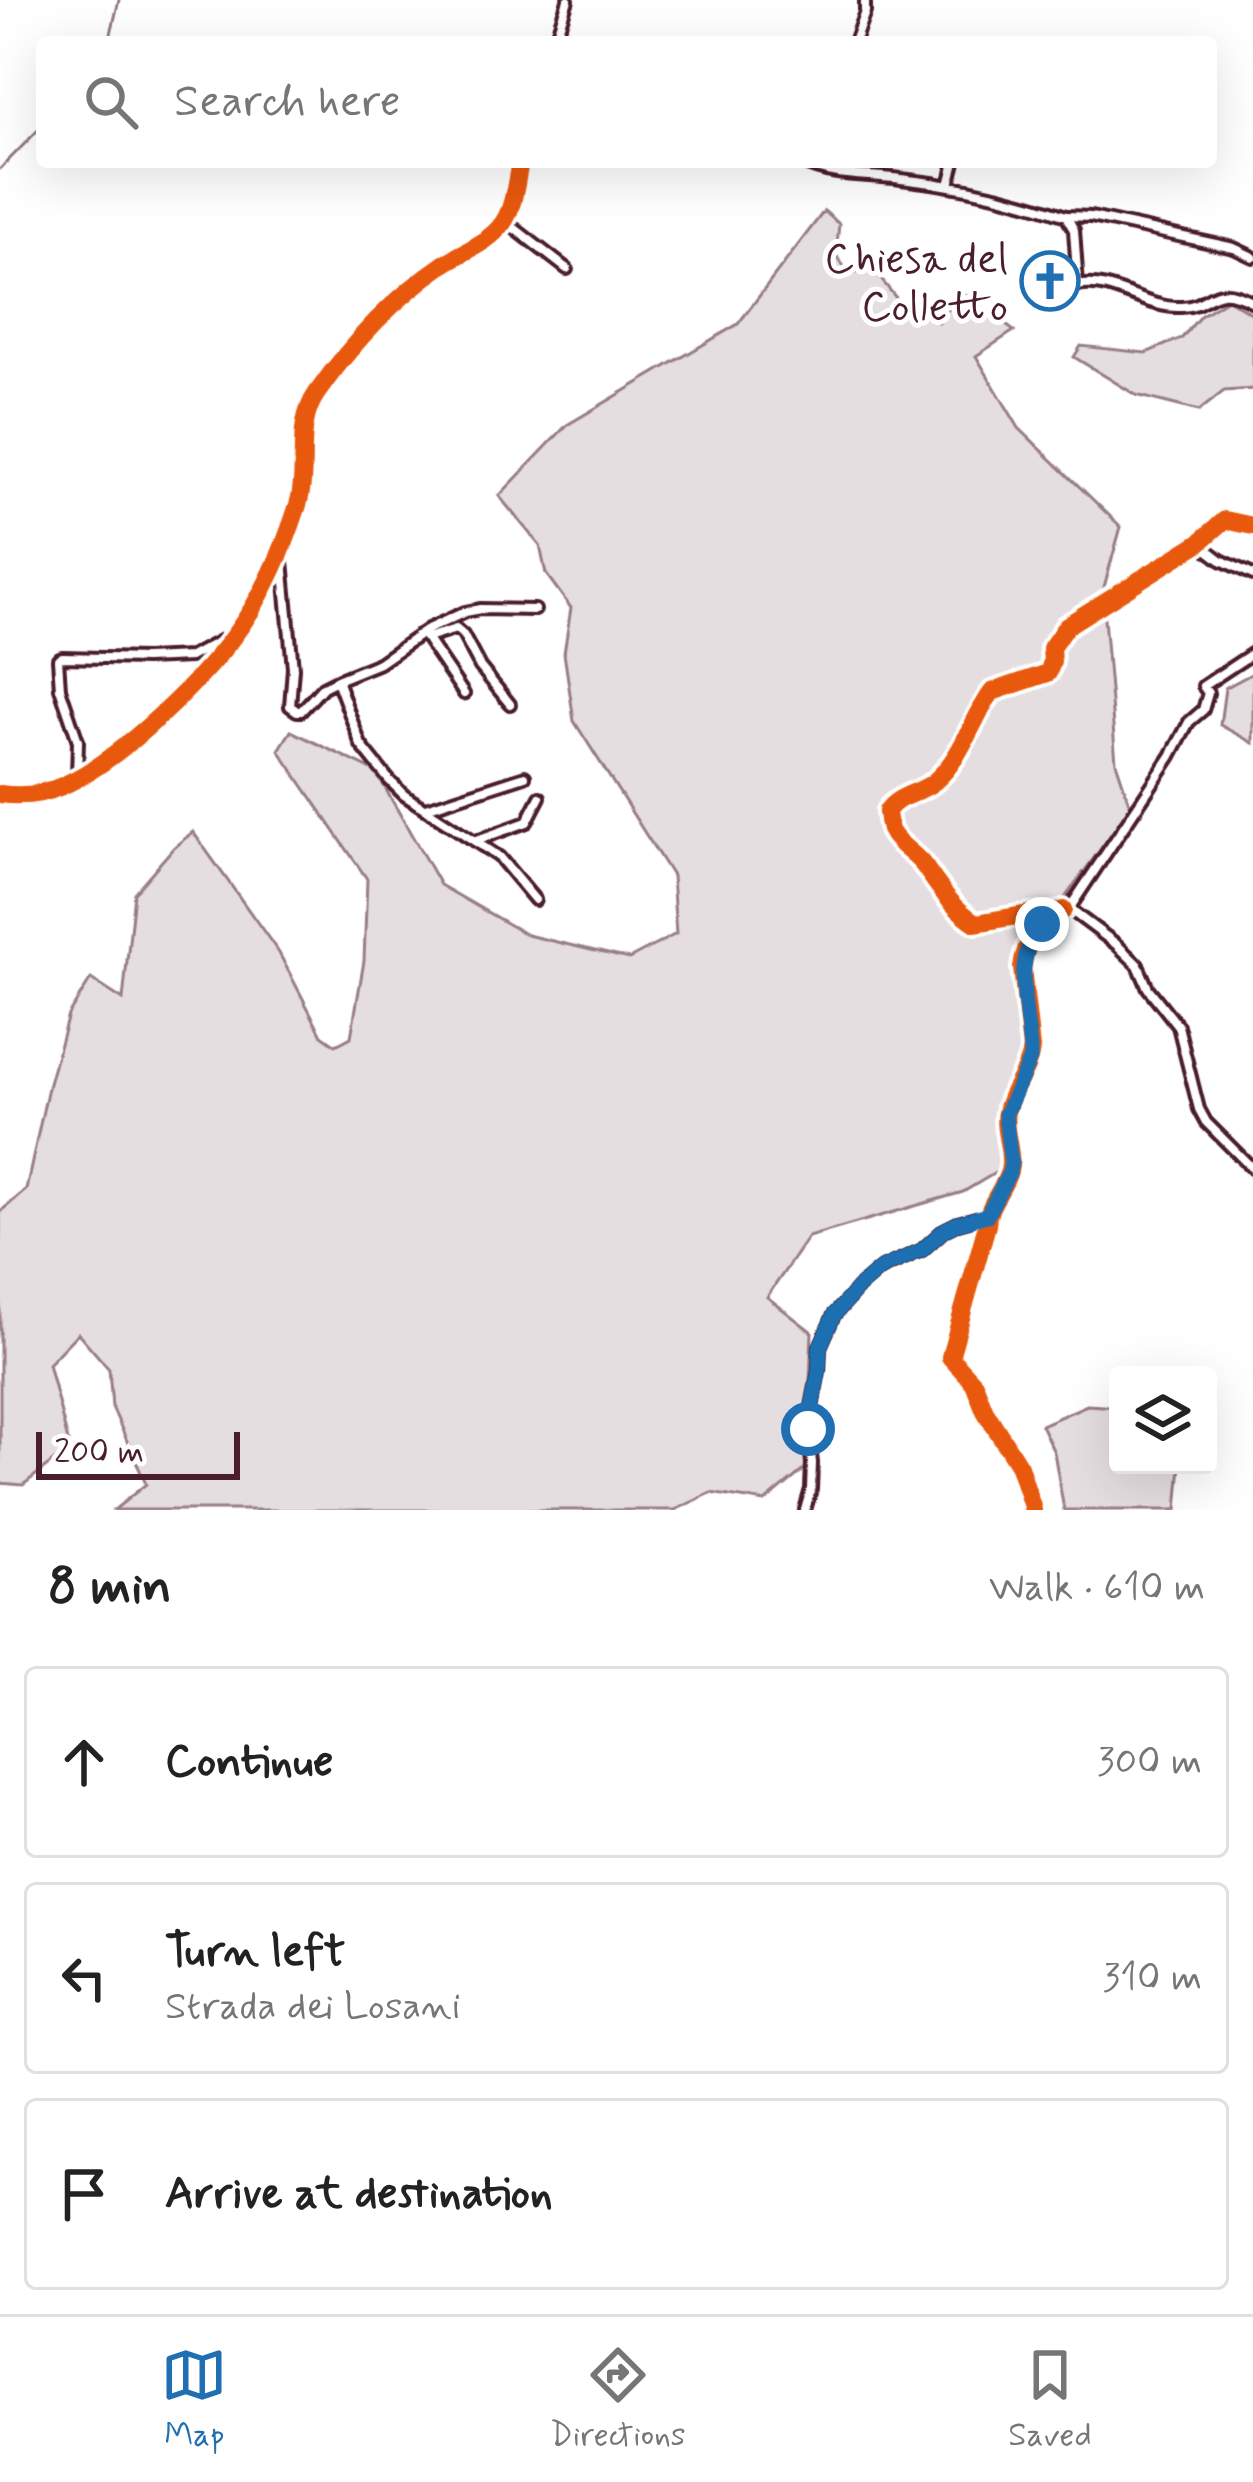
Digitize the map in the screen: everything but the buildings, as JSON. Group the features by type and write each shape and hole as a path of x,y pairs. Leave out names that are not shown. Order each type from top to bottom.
{"street":[{"path":"556,36 568,0"},
{"path":"856,36 865,0"},
{"path":"0,794 43,793 100,764 166,712 237,632 258,599 300,501 303,430 312,399 346,354 393,305 444,264 494,235 505,221 518,168"},
{"path":"819,168 847,177 949,185 1066,216 1091,217 1234,248 1253,257"},
{"path":"949,185 953,168"},
{"path":"1066,216 1074,230 1078,286 1091,284 1146,303 1182,308 1223,292 1253,302"},
{"path":"505,221 567,269"},
{"path":"1253,526 1226,520 1198,543 1066,626 1051,648 1048,673 992,692 962,751 932,783 893,802 887,811 889,829 969,920 976,923 1069,909 1189,722 1203,710 1208,693 1203,686 1253,653"},
{"path":"1198,543 1253,575"},
{"path":"282,548 293,668 290,706 297,712 322,687 379,663 465,611 535,610"},
{"path":"258,599 283,578"},
{"path":"423,637 456,629 510,704"},
{"path":"77,777 78,740 60,688 58,659 190,657 237,632"},
{"path":"423,637 464,694"},
{"path":"337,680 361,745 404,795 499,857 535,900"},
{"path":"424,808 525,776"},
{"path":"473,842 526,822 540,797"},
{"path":"1069,909 1138,965 1148,988 1178,1026 1206,1122 1253,1168"},
{"path":"1033,1510 1019,1466 974,1383 950,1357 987,1215 1011,1163 1005,1115 1030,1059 1024,957 1031,937 1054,913"},
{"path":"805,1510 812,1462 808,1429 820,1347 834,1315 880,1269 922,1250 944,1230 987,1215"}],"shaded area":[{"path":"824,211 839,224 836,255 850,275 871,267 901,304 938,322 962,292 1014,331 976,356 1019,428 1121,527 1102,594 1116,762 1131,807 1012,963 1025,1067 1007,1116 1000,1170 963,1192 808,1237 767,1297 812,1332 808,1428 812,1463 765,1502 711,1493 675,1510 114,1510 146,1484 112,1407 109,1369 78,1333 48,1364 70,1449 23,1485 0,1483 0,1212 26,1190 68,1015 91,979 123,1000 134,893 174,847 193,832 279,953 322,1035 336,1045 351,1037 364,961 367,879 279,750 291,731 376,772 440,885 527,935 629,959 676,934 672,876 574,721 564,653 571,608 546,574 540,546 499,496 567,425 738,324"},
{"path":"1227,299 1253,314 1253,389 1224,391 1199,411 1136,395 1074,357 1081,346 1146,353 1182,338 1200,316"},
{"path":"1253,673 1253,743 1220,725 1225,688"},
{"path":"1087,1405 1109,1406 1109,1474 1180,1474 1177,1510 1064,1510 1054,1452 1041,1425"}],"waterway":[{"path":"110,36 119,0"},
{"path":"0,169 36,132"}],"cycle path":[{"path":"0,794 47,791 85,774 161,715 227,644 260,596 292,523 301,494 306,420 317,393 391,307 426,277 497,230 510,209 519,168"},
{"path":"1054,913 976,923 953,904 893,835 887,811 945,771 992,692 1048,673 1051,648 1066,626 1199,543 1225,520 1253,526"},
{"path":"1033,1510 1019,1466 985,1411 974,1383 950,1357 990,1210 1009,1171 1006,1112 1031,1048 1024,959 1040,925 1063,910"}],"place":[{"name":"Chiesa del Colletto","path":"1050,281"}],"route":[{"path":"808,1429 820,1347 834,1315 880,1269 922,1250 944,1230 987,1215 1009,1173 1005,1115 1030,1059 1022,968 1031,937 1042,924"}]}
